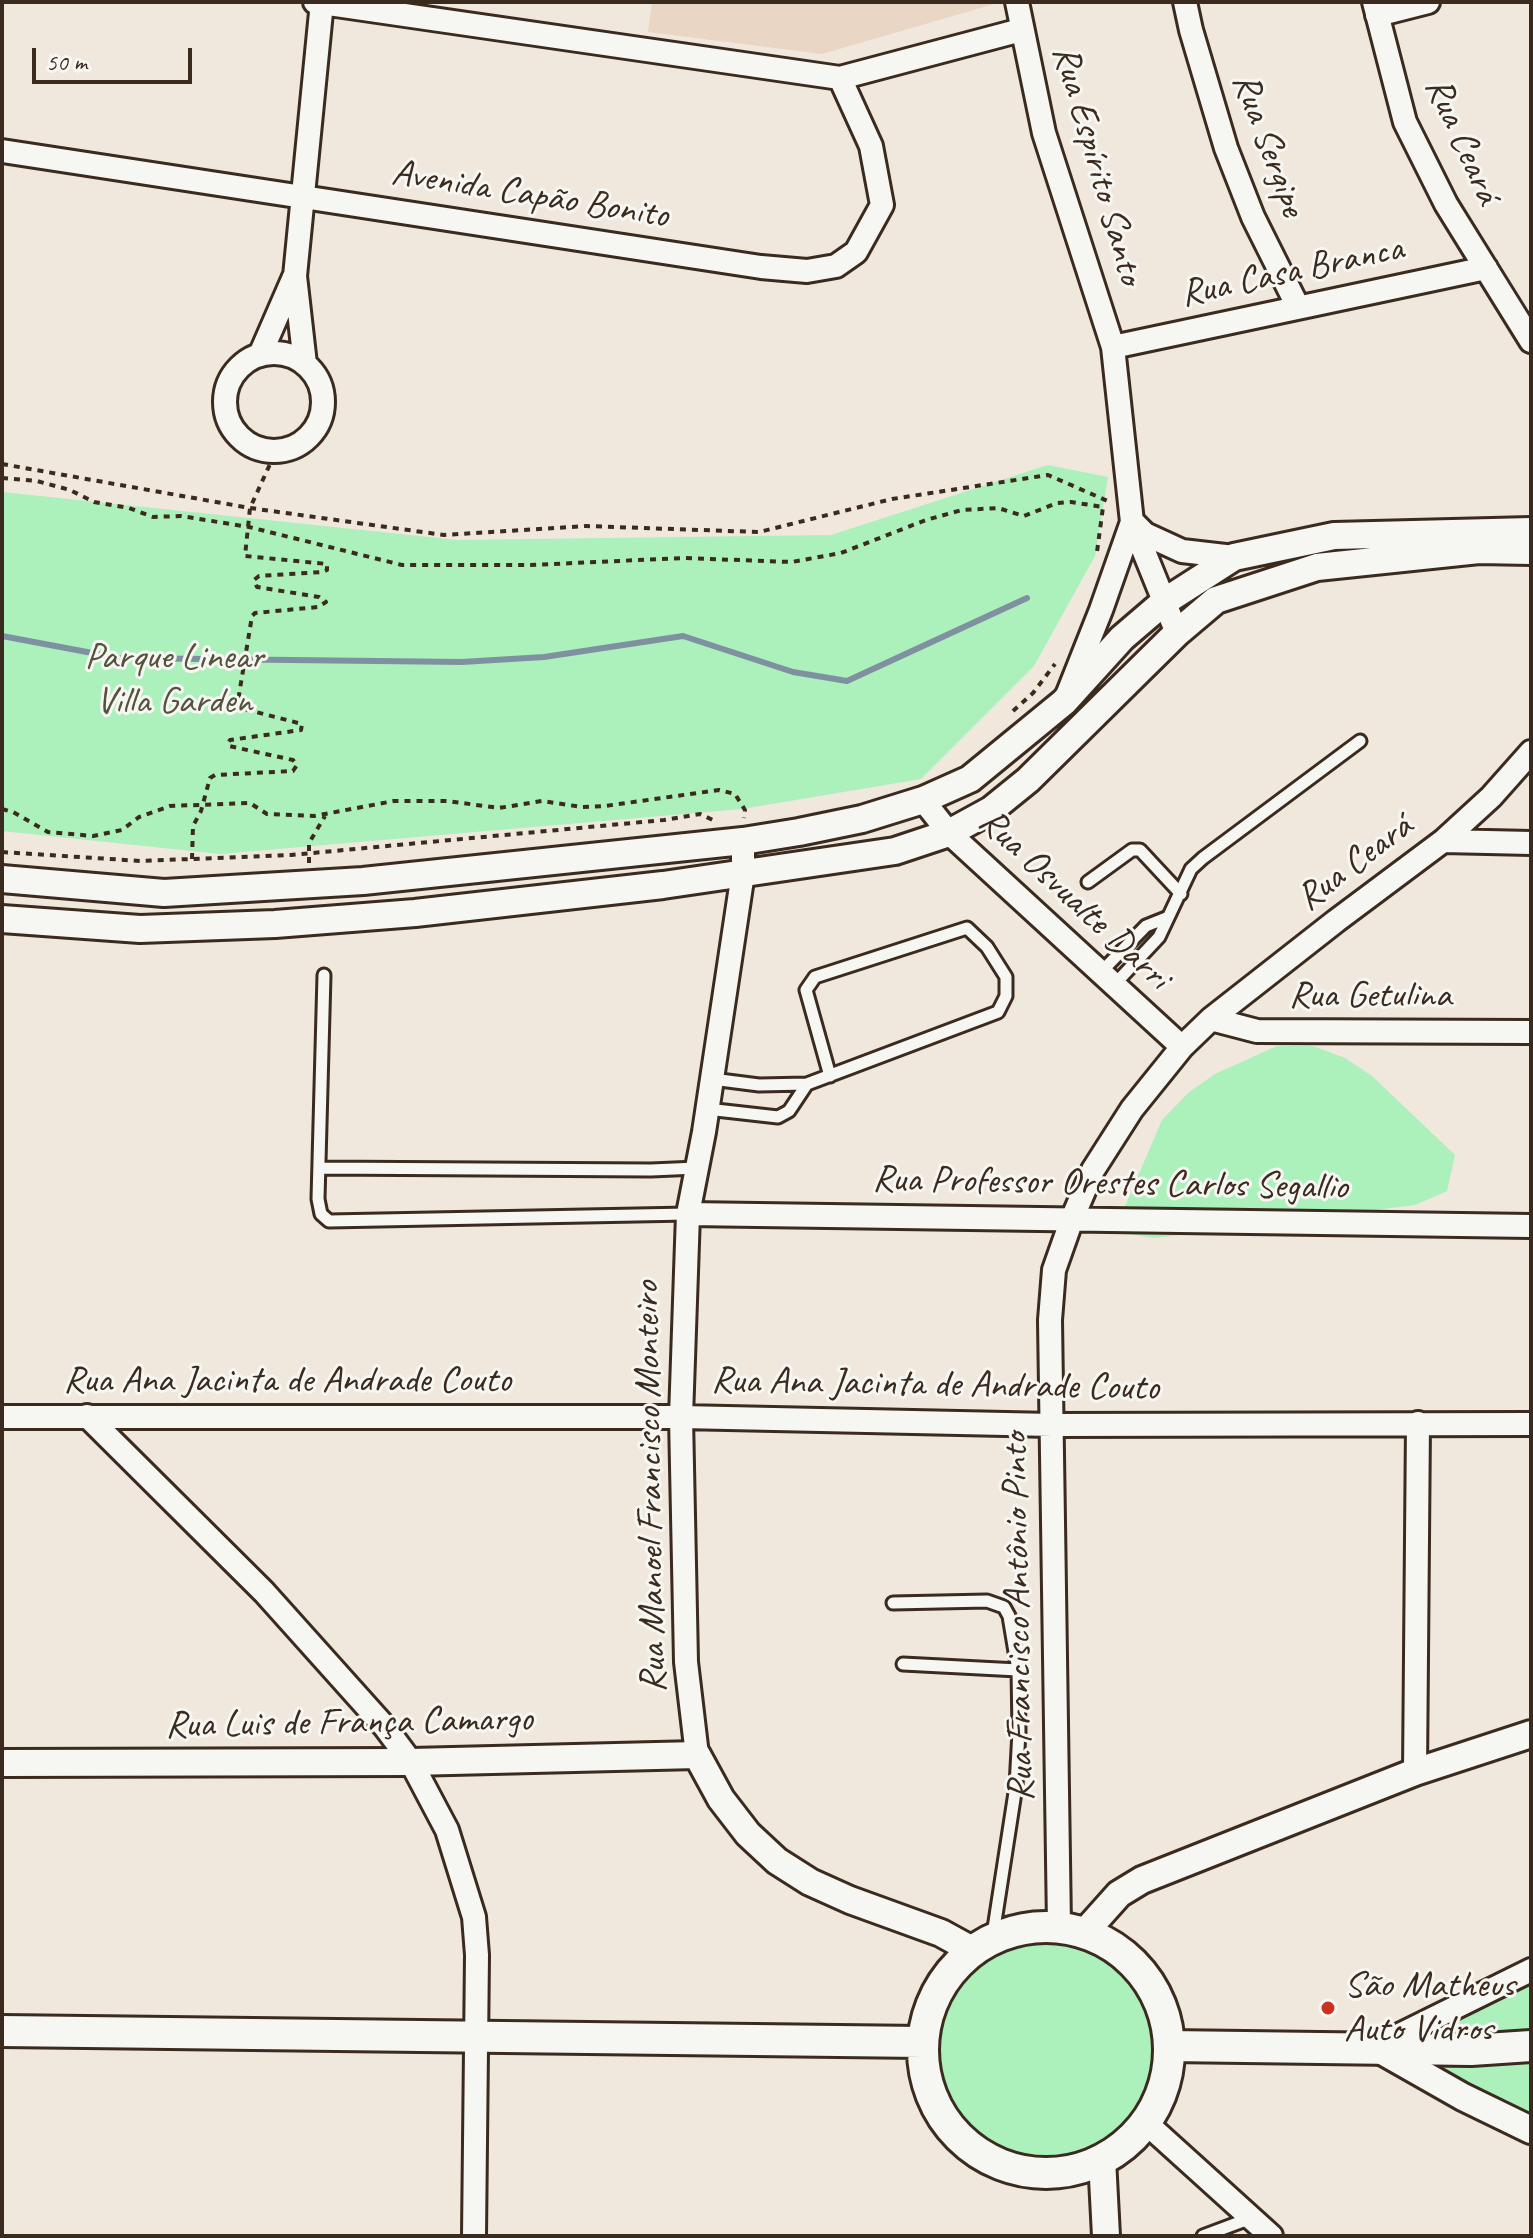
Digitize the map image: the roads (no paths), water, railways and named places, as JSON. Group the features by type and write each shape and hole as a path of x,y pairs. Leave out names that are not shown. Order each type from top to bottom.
{"main road":[{"path":"1072,1929 1116,1947 1143,1972 1161,2003 1169,2046 1168,2069 1160,2097 1145,2122 1126,2143 1102,2159 1063,2172 1021,2171 982,2156 942,2118 929,2092 922,2042 928,2012 945,1978 982,1946 1020,1930 1072,1929"},
{"path":"2,2031 922,2042"},
{"path":"1169,2046 1471,2050 1531,2046"}],"street":[{"path":"305,364 295,276 320,2 840,78 1021,30"},
{"name":"Rua Espírito Santo","path":"1017,2 1044,133 1113,347 1121,518"},
{"name":"Rua Sergipe","path":"1185,2 1226,148 1253,217 1298,307"},
{"path":"1375,9 1428,2"},
{"name":"Rua Ceará","path":"1375,9 1405,122 1446,204 1531,341"},
{"name":"Avenida Capão Bonito","path":"2,151 761,267 807,271 836,266 856,252 882,205 871,146 840,78"},
{"name":"Rua Casa Branca","path":"1113,347 1486,268"},
{"path":"260,355 295,276"},
{"path":"280,353 305,364 316,377 322,392 323,409 307,439 292,448 276,451 245,443 234,432 227,418 227,387 235,373 246,362 260,355 280,353"},
{"path":"1121,518 1145,534 1182,551 1234,557 1334,536 1531,531"},
{"path":"1121,518 1177,633"},
{"path":"1064,702 1101,610 1121,518"},
{"path":"2,919 140,929 275,924 415,913 663,885 895,851 949,833 991,810 1028,780 1177,633 1216,600 1317,567 1479,550 1531,551"},
{"path":"2,879 164,893 310,885 661,849 742,828 799,832 862,819 923,800 970,779 1064,702 1122,638 1164,602 1234,557"},
{"name":"Rua Ceará","path":"1211,1019 1443,841 1491,797 1531,752"},
{"name":"Rua Osvualte Darri","path":"923,800 949,833 1182,1047"},
{"name":"Rua Manoel Francisco Monteiro","path":"742,828 743,873 688,1214 681,1417 686,1662 697,1755 721,1799 748,1834 777,1861 810,1882 850,1900 982,1946"},
{"path":"1443,841 1531,843"},
{"name":"Rua Getulina","path":"1211,1019 1257,1031 1531,1032"},
{"name":"Rua Francisco Antônio Pinto","path":"1072,1929 1052,1425 1050,1320 1054,1270 1093,1170 1132,1109 1182,1047 1211,1019"},
{"name":"Rua Professor Orestes Carlos Segallio","path":"688,1214 1531,1226"},
{"path":"87,1416 264,1592 385,1727 411,1762 447,1830 474,1917 477,1955 474,2236"},
{"name":"Rua Ana Jacinta de Andrade Couto","path":"2,1417 681,1417 1052,1425 1531,1424"},
{"path":"1415,1772 1418,1423"},
{"path":"1072,1929 1142,1880 1415,1772 1531,1734"},
{"name":"Rua Luis de França Camargo","path":"2,1763 411,1762 697,1755"},
{"path":"1375,2047 1531,1970"},
{"path":"1375,2047 1463,2097 1531,2130"},
{"path":"1145,2122 1271,2236"},
{"path":"1102,2159 1106,2236"}],"lane":[{"path":"1106,980 1146,926 1166,918 1175,909 1191,869 1360,741"},
{"path":"1088,882 1132,850 1140,850 1181,894"},
{"path":"1106,980 1159,937 1166,918"},
{"path":"712,1079 759,1085 807,1084 830,1076 998,1012 1006,996 1006,977 987,947 967,928 815,977 806,990 830,1076"},
{"path":"324,975 319,1168 321,1214 329,1221 688,1214"},
{"path":"707,1109 778,1117 789,1111 807,1084"},
{"path":"319,1168 697,1168"},
{"path":"893,1603 987,1601 1004,1607 1009,1616 1018,1670 1016,1786 982,1946"},
{"path":"903,1664 1018,1670"},
{"path":"1203,2236 1251,2218"}],"waterway":[{"path":"2,636 119,658 462,662 544,657 683,636 793,672 847,681 1027,598"}],"place":[{"name":"São Matheus Auto Vidros","path":"1328,2008"}],"park label":[{"name":"Parque Linear Villa Garden","path":"174,680"}]}
